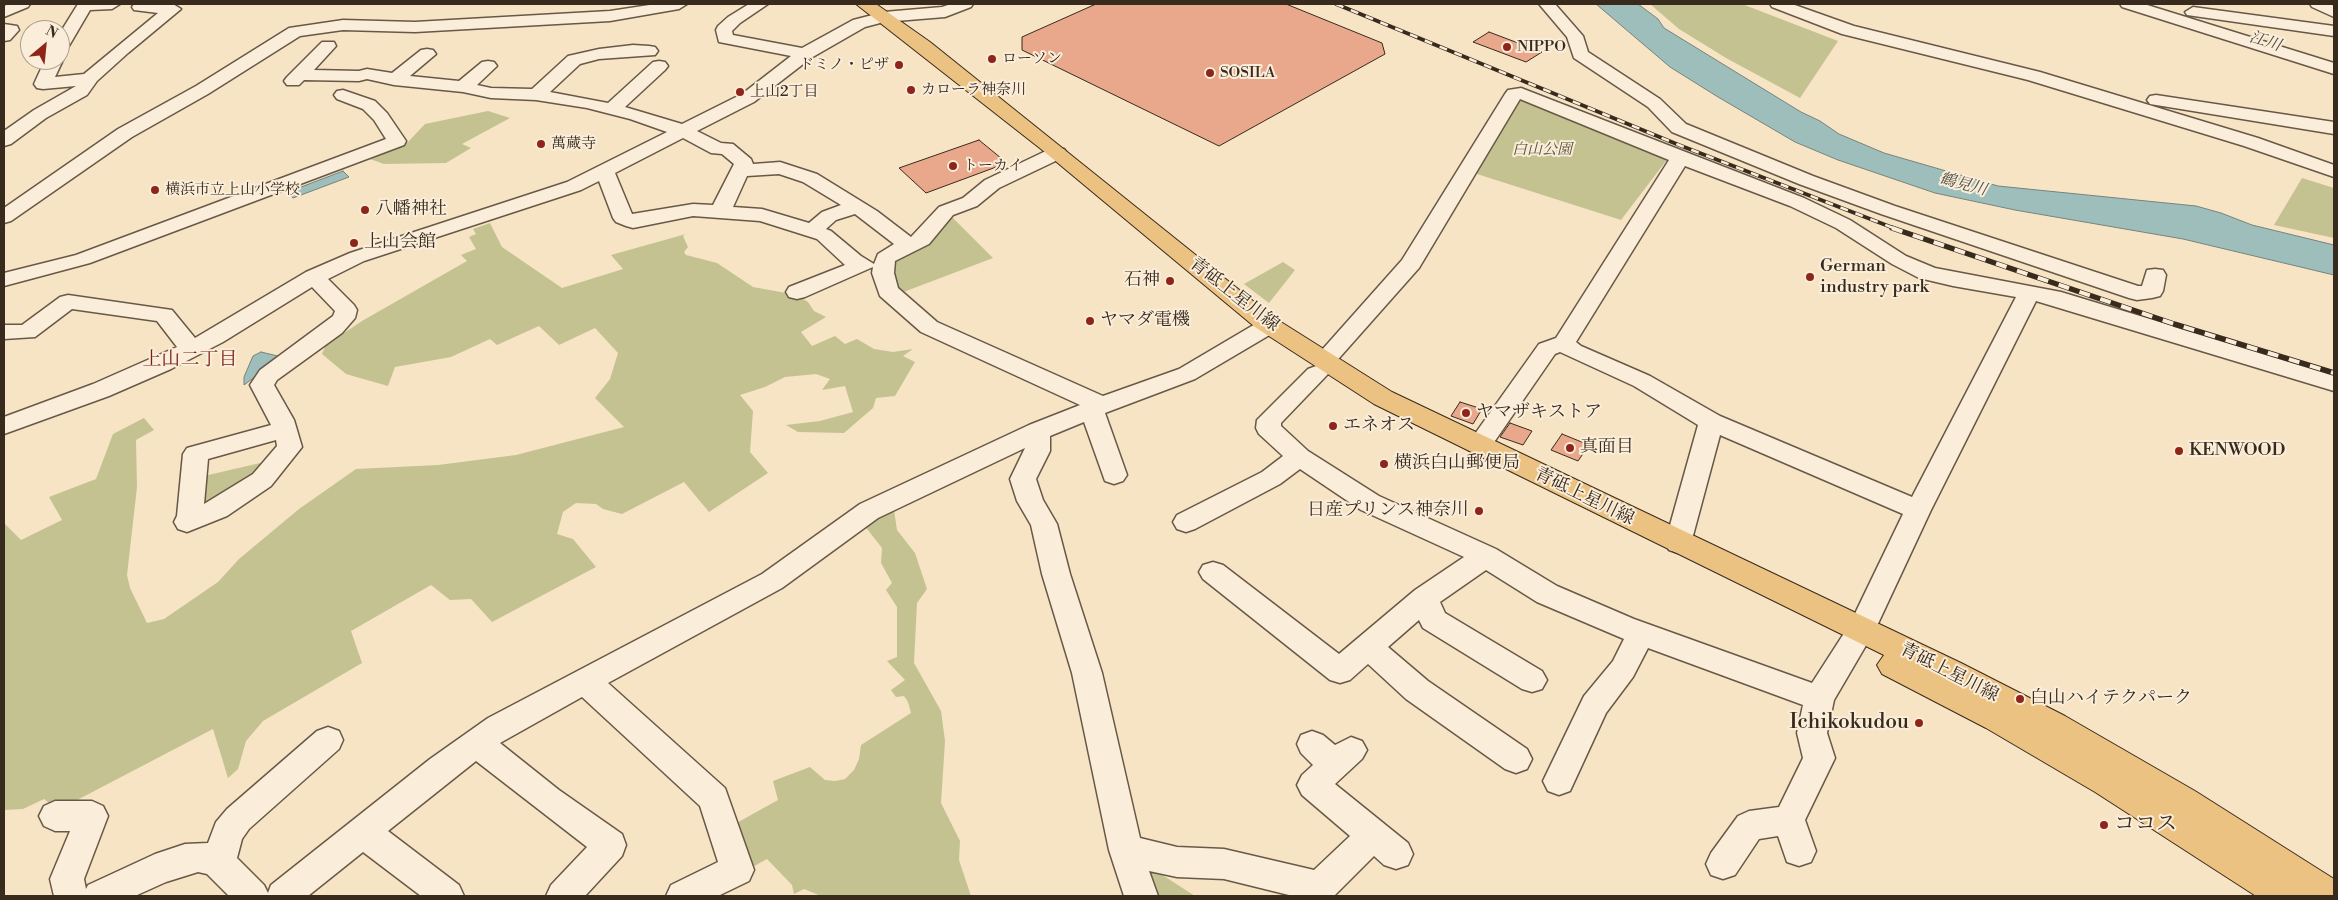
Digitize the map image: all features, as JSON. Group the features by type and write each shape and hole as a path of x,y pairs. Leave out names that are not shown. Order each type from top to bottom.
{"main road":[{"name":"青砥上星川線","path":"846,4 873,13 1050,156 1114,221 1263,330 1320,367 1678,542 1857,638 2107,781 2282,894"},
{"name":"青砥上星川線","path":"1320,367 1359,400 1451,450 1857,638 2053,726 2183,802 2328,896"}],"street":[{"path":"4,12 22,4"},
{"path":"70,30 85,5 112,4"},
{"path":"4,217 125,133 202,90 295,32 363,17 415,27 610,16 680,4"},
{"path":"760,4 734,20 724,30 725,38 805,54"},
{"path":"4,426 125,381 194,348 314,277 357,257 574,186 748,98 805,54 873,13 945,12 965,4"},
{"path":"1547,4 1575,36 1580,54 1654,103 1679,128 1806,180 1888,210 2137,293 2152,291 2155,275"},
{"path":"1778,4 1820,21 1877,38 1994,65 2067,86 2251,142 2334,171"},
{"path":"2128,4 2334,69"},
{"path":"2135,4 2334,31"},
{"path":"2318,4 2334,12"},
{"path":"4,140 40,114 81,90 88,84 89,79 122,49 173,9 140,8"},
{"path":"4,29 11,30 4,36"},
{"path":"328,46 296,78 367,74 394,80 463,87 491,93 536,95 612,109 683,132 718,149 726,148 744,163 742,171 720,212"},
{"path":"536,95 574,60 599,54 634,50 652,64"},
{"path":"394,80 427,54"},
{"path":"612,109 652,64"},
{"path":"632,71 652,64"},
{"path":"463,87 488,66"},
{"path":"49,70 43,84 89,79"},
{"path":"2067,86 2334,128"},
{"path":"1819,698 1641,633 1547,594 1486,556 1370,503 1299,457 1268,428 1269,420 1320,367 1411,263 1514,94 1521,93 1683,159 1797,202 1844,224 1898,260 1928,273 1953,280 2030,292 2097,309 2334,384"},
{"path":"4,280 83,259 397,141 381,117 369,105 343,95"},
{"path":"798,292 885,258 910,244 922,240 946,211 970,202 992,184 1050,156"},
{"path":"1479,445 1547,349 1564,343 1676,164 1683,159"},
{"path":"742,171 780,168 810,178 910,244"},
{"path":"605,171 623,218 633,222 693,210 762,215 824,235 853,261 864,265"},
{"path":"812,231 828,216 856,207"},
{"path":"885,258 883,273 888,291 929,327 1097,407"},
{"path":"283,430 196,454 189,520 218,508 262,480 290,447 283,430 282,420 262,385 268,375 334,328 344,318 346,310 314,277"},
{"path":"1799,851 1789,820 1819,758 1812,733 1819,698 1857,638 1918,510 2030,292"},
{"path":"4,332 27,332 68,302 164,316 186,343 194,348"},
{"path":"283,896 499,727 772,581 869,511 1038,432 1097,407 1186,374 1263,330"},
{"path":"1564,343 1573,351 1642,381 1711,422 1918,510"},
{"path":"1097,407 1114,475"},
{"path":"1678,542 1711,422"},
{"path":"1038,432 1037,451 1023,479 1030,501 1044,524 1056,574 1087,673 1126,850 1141,896"},
{"path":"1186,522 1271,478 1299,457"},
{"path":"1213,572 1340,671 1425,598 1486,556"},
{"path":"1425,598 1432,620 1532,680"},
{"path":"1559,781 1595,705 1623,669 1641,633"},
{"path":"1369,648 1417,690 1516,759"},
{"path":"585,681 714,798 738,870 683,896"},
{"path":"219,863 228,832 238,819 328,740"},
{"path":"477,743 548,800 610,845 563,896"},
{"path":"1126,850 1177,862 1224,864 1320,887 1384,845 1313,785 1332,753"},
{"path":"55,816 92,816 67,879 71,896"},
{"path":"1723,864 1749,826 1789,820"},
{"path":"363,832 448,896"},
{"path":"100,896 185,859 207,858 219,863 252,896"}],"green space":[{"path":"1650,4 1742,4 1838,41 1800,98 1726,58 1679,29"},
{"name":"白山公園","path":"1525,98 1669,157 1621,220 1474,173 1520,99"},
{"path":"488,111 510,118 462,144 471,148 446,163 384,164 370,159 408,142 425,124"},
{"path":"2302,178 2334,188 2334,238 2274,225"},
{"path":"951,216 993,258 901,293 888,273 889,261"},
{"path":"490,223 502,247 562,288 623,269 611,255 686,234 683,236 688,247 684,252 686,255 717,263 753,287 797,295 808,302 814,311 826,317 801,332 812,346 835,336 845,344 857,339 874,349 893,352 913,349 903,356 915,362 895,396 876,398 873,408 844,433 798,432 786,425 820,421 853,412 845,386 822,390 830,379 816,374 785,377 765,387 740,395 753,411 750,452 768,473 709,512 684,482 622,514 603,509 596,504 576,503 563,512 557,534 573,539 596,567 492,622 471,599 450,600 431,585 351,631 362,663 263,721 246,741 238,769 228,778 213,729 58,810 44,799 23,809 4,810 4,523 21,540 62,520 49,497 96,479 113,434 144,418 154,430 136,440 137,487 127,575 130,588 147,623 164,619 218,582 239,559 299,509 356,469 438,465 516,455 624,427 595,398 610,379 618,353 595,328 559,345 539,326 497,345 490,339 451,357 395,367 388,386 346,374 322,354 326,345 362,321 467,261 461,255 476,249 469,237 476,234 473,229"},
{"path":"1283,262 1295,270 1269,303 1244,284"},
{"path":"273,460 262,470 204,506 204,476"},
{"path":"894,510 897,530 915,553 927,589 917,603 914,663 941,711 945,741 941,803 960,841 959,860 971,896 821,896 804,889 794,894 792,885 767,859 749,869 733,825 778,800 773,781 810,767 825,780 845,779 854,770 859,759 861,745 911,713 904,696 896,697 891,690 905,680 887,661 897,657 897,607 886,590 892,583 881,563 882,548 864,525 868,521"},
{"path":"1153,869 1195,896 1147,896 1143,870"}],"water":[{"name":"鶴見川","path":"1596,4 1638,4 1658,19 1664,28 1801,112 1820,121 1839,134 1884,153 1998,186 2196,206 2252,225 2334,245 2334,275 2183,239 2015,210 1935,193 1838,160 1795,142 1670,67"},
{"path":"343,171 349,177 293,198 288,192"},
{"path":"261,352 282,357 244,385 244,377 253,356"}],"building":[{"name":"SOSILA","path":"1096,4 1286,4 1382,43 1385,54 1219,146 1022,50 1022,37"},
{"name":"NIPPO","path":"1489,32 1542,52 1526,62 1473,42"},
{"name":"トーカイ","path":"979,140 1007,163 926,193 899,168"},
{"name":"ヤマザキストア","path":"1460,402 1482,409 1473,424 1451,416"},
{"path":"1510,423 1532,431 1523,445 1500,437"},
{"name":"真面目","path":"1562,434 1589,445 1578,461 1551,450"}],"railway":[{"path":"1336,4 1679,145 1896,229"},
{"path":"1892,228 2174,324 2334,373"}],"place":[{"name":"NIPPO","path":"1507,47"},
{"name":"ローソン","path":"992,59"},
{"name":"ドミノ・ピザ","path":"899,65"},
{"name":"SOSILA","path":"1210,73"},
{"name":"カローラ神奈川","path":"911,90"},
{"name":"上山2丁目","path":"740,92"},
{"name":"萬蔵寺","path":"541,144"},
{"name":"トーカイ","path":"953,166"},
{"name":"横浜市立上山小学校","path":"155,190"},
{"name":"八幡神社","path":"365,210"},
{"name":"上山会館","path":"354,243"},
{"name":"German industry park","path":"1810,277"},
{"name":"石神","path":"1170,281"},
{"name":"ヤマダ電機","path":"1090,321"},
{"name":"ヤマザキストア","path":"1466,413"},
{"name":"エネオス","path":"1333,426"},
{"name":"真面目","path":"1570,448"},
{"name":"KENWOOD","path":"2179,451"},
{"name":"横浜白山郵便局","path":"1384,464"},
{"name":"日産プリンス神奈川","path":"1479,511"},
{"name":"白山ハイテクパーク","path":"2020,699"},
{"name":"Ichikokudou","path":"1919,723"},
{"name":"ココス","path":"2104,825"}],"district":[{"name":"上山二丁目","path":"190,360"}],"water label":[{"name":"江川","path":"2265,42"}]}
